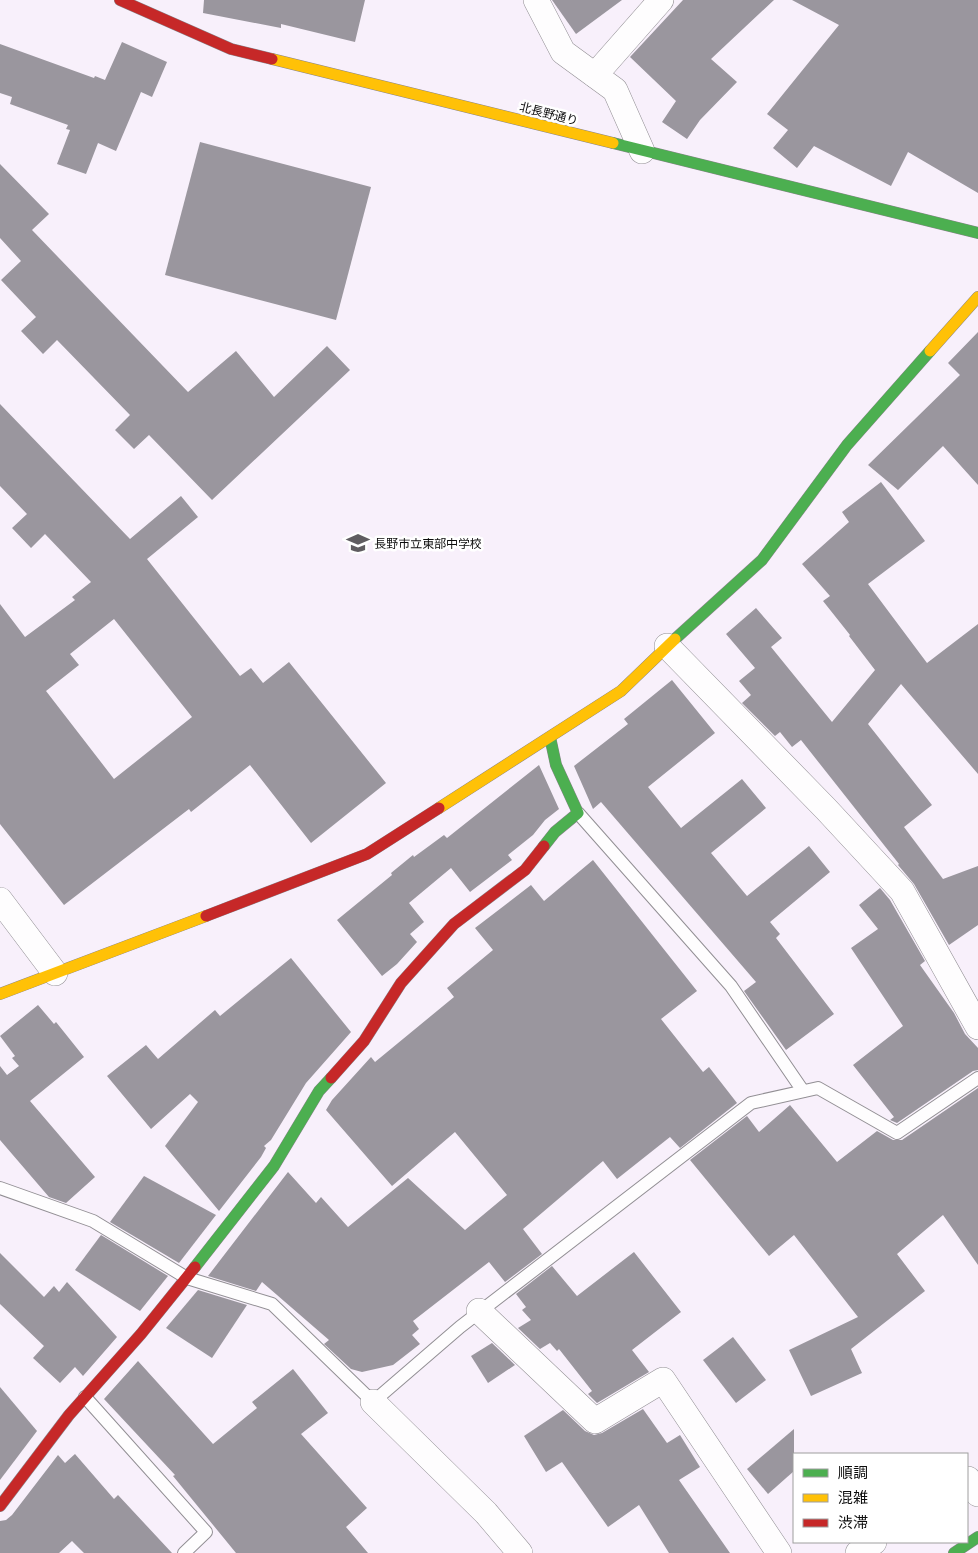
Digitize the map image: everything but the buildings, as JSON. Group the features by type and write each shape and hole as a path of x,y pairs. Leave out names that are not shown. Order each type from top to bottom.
{"street":[{"name":"北長野通り","path":"120,0 231,49 978,233"},
{"path":"536,0 564,52 615,90 642,151"},
{"path":"595,75 661,0"},
{"path":"0,994 367,854 622,692 667,646 762,560 847,445 978,297"},
{"path":"667,646 826,809 902,891 978,1026"},
{"path":"0,1506 69,1415 141,1334 274,1166 319,1091 364,1041 401,982 454,924 525,870 555,832 578,813 556,765 550,737"},
{"path":"0,900 54,973"},
{"path":"479,1311 595,1422 663,1380 779,1553"},
{"path":"373,1402 486,1513 520,1553"},
{"path":"968,1479 978,1494"},
{"path":"954,1553 978,1537"},
{"path":"858,1553 873,1543"}],"lane":[{"path":"578,813 731,986 802,1091"},
{"path":"0,1188 93,1221 187,1278 272,1304 373,1402 479,1311 750,1103 818,1088 897,1133 978,1078"},
{"path":"85,1397 206,1532 184,1553"}],"traffic: fast":[{"path":"613,143 978,233"},
{"path":"675,639 762,560 847,445 930,351"},
{"path":"544,846 555,832 578,813 556,765 550,737"},
{"path":"195,1267 274,1166 319,1091 331,1078"},
{"path":"954,1553 978,1537"}],"traffic: slow":[{"path":"272,59 613,143"},
{"path":"930,351 978,297"},
{"path":"439,808 621,691 675,639"},
{"path":"0,994 206,916"}],"traffic: jam":[{"path":"120,0 231,49 272,59"},
{"path":"206,916 367,854 439,808"},
{"path":"331,1078 364,1041 401,983 454,924 525,870 544,846"},
{"path":"0,1506 69,1415 141,1334 195,1267"}],"place":[{"name":"長野市立東部中学校","path":"358,543"}]}
